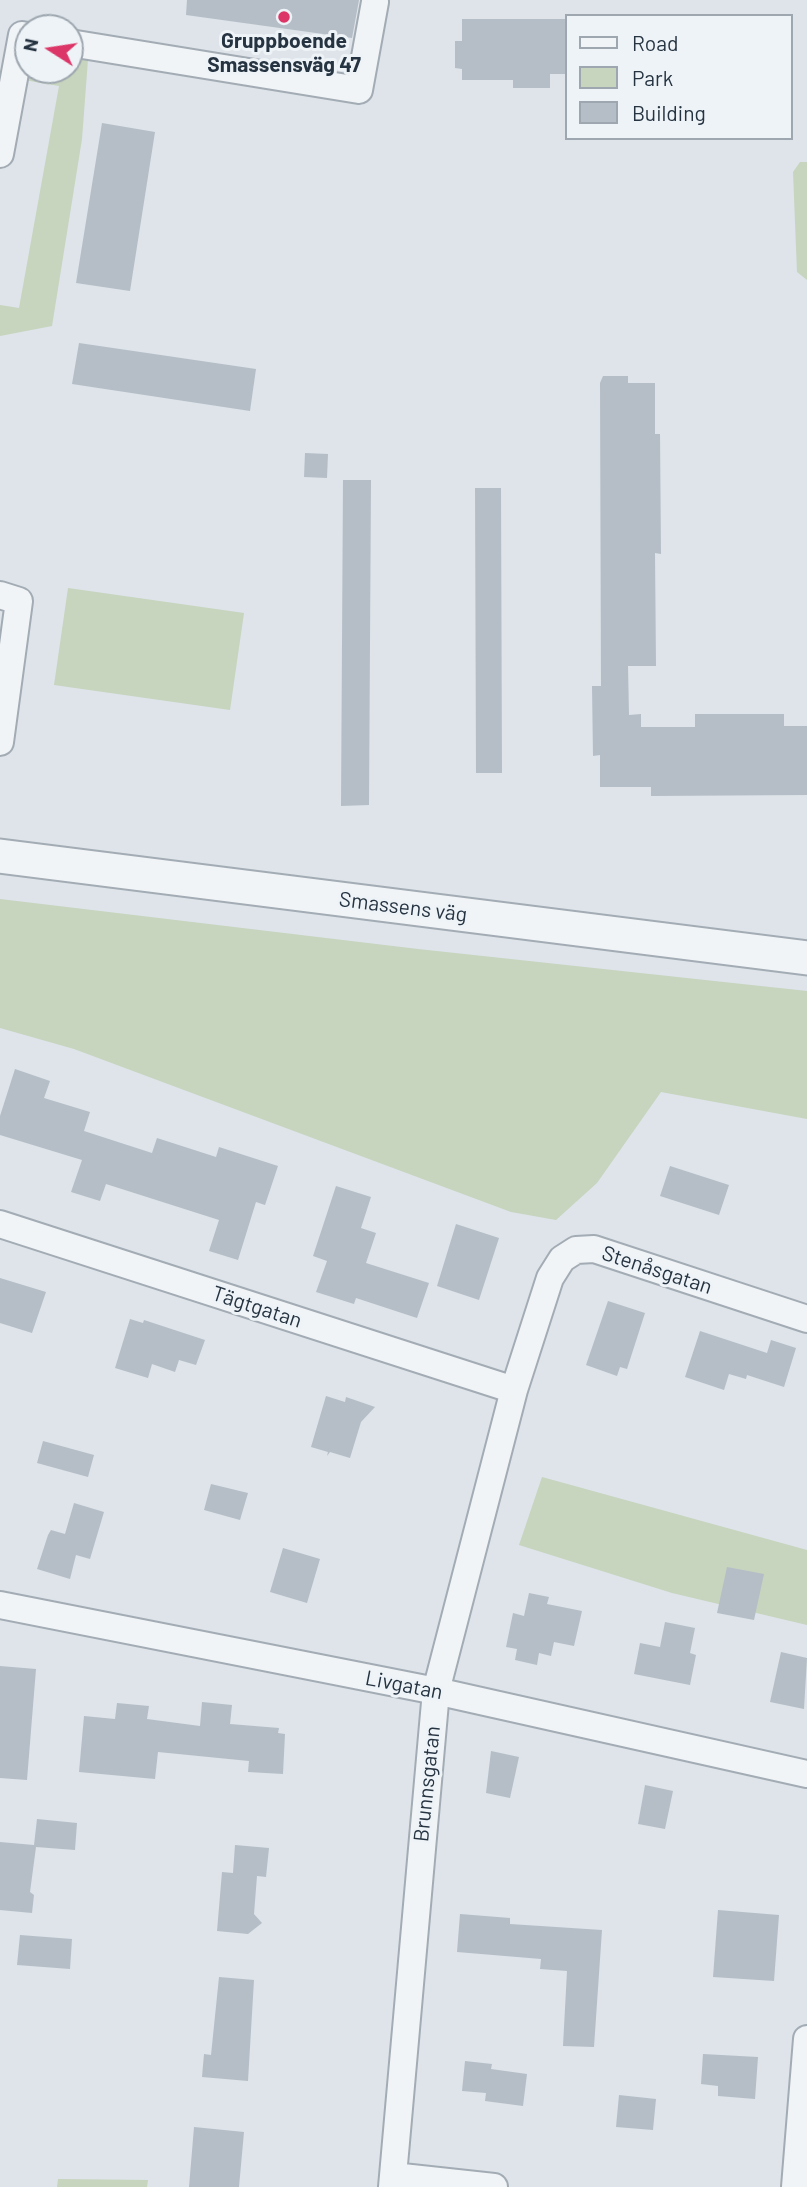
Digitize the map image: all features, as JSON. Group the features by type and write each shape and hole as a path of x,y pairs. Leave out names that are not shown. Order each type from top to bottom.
{"street":[{"path":"84,45 359,90 375,2"},
{"path":"0,154 14,78"},
{"path":"0,596 19,601 0,742"},
{"name":"Smassens väg","path":"0,856 807,958"},
{"name":"Tägtgatan","path":"0,1223 514,1390"},
{"name":"Stenåsgatan","path":"514,1390 550,1278 562,1259 576,1250 594,1249 807,1319"},
{"name":"Brunnsgatan","path":"393,2182 436,1691 514,1390"},
{"name":"Livgatan","path":"0,1605 436,1691 807,1774"},
{"path":"794,2187 807,2039"},
{"path":"393,2182 495,2187"}],"green space":[{"path":"84,45 89,46 82,139 52,326 0,336 0,305 19,308 59,86 48,84 84,84"},
{"path":"800,162 807,162 807,280 797,272 793,172"},
{"path":"68,588 244,613 230,710 54,685"},
{"path":"0,899 418,949 807,991 807,1119 661,1092 597,1183 556,1220 511,1212 74,1049 0,1028"},
{"path":"542,1477 807,1550 807,1625 672,1593 519,1545"},
{"path":"58,2179 148,2180 147,2187 57,2187"}],"building":[{"name":"Gruppboende Smassensväg 47","path":"187,0 359,0 352,38 186,15"},
{"path":"462,19 566,19 566,74 550,74 550,88 513,88 513,80 462,80 462,69 455,68 455,41 462,41"},
{"path":"102,123 155,132 130,291 76,283"},
{"path":"79,343 256,369 250,411 72,384"},
{"path":"603,376 628,376 628,383 655,383 655,434 660,434 661,554 655,553 656,666 628,666 629,715 641,714 641,727 695,727 695,714 784,714 784,726 807,726 807,795 651,796 651,787 600,787 600,755 593,756 592,686 601,686 600,383"},
{"path":"305,453 328,454 327,478 304,477"},
{"path":"343,480 371,480 369,805 341,806"},
{"path":"475,488 501,488 502,773 476,773"},
{"path":"15,1069 50,1081 44,1098 90,1112 84,1131 152,1153 157,1138 216,1157 219,1147 278,1166 265,1205 256,1202 238,1260 209,1251 219,1220 106,1184 100,1201 71,1192 82,1160 0,1135 0,1116"},
{"path":"670,1166 729,1185 719,1215 660,1196"},
{"path":"336,1186 371,1197 361,1228 376,1233 366,1263 429,1283 417,1318 356,1298 354,1304 316,1292 327,1261 313,1256"},
{"path":"456,1224 499,1238 479,1300 437,1286"},
{"path":"0,1278 46,1292 32,1333 0,1323"},
{"path":"608,1301 645,1313 627,1369 620,1367 617,1376 586,1365"},
{"path":"130,1319 143,1323 144,1320 205,1340 196,1365 179,1360 175,1372 152,1364 148,1378 115,1368"},
{"path":"700,1331 767,1353 771,1340 796,1348 784,1387 747,1375 746,1379 729,1374 724,1390 685,1377"},
{"path":"326,1396 345,1402 346,1397 375,1407 361,1422 350,1458 330,1452 327,1456 328,1452 311,1447"},
{"path":"43,1441 94,1455 88,1477 37,1463"},
{"path":"211,1484 248,1493 240,1520 204,1510"},
{"path":"74,1503 104,1512 90,1559 76,1555 70,1579 37,1569 51,1530 65,1534"},
{"path":"283,1548 320,1559 307,1603 270,1592"},
{"path":"727,1567 764,1574 754,1620 717,1613"},
{"path":"529,1593 549,1597 547,1604 582,1611 574,1646 554,1642 551,1656 539,1653 537,1665 515,1660 517,1649 506,1647 513,1613 524,1616"},
{"path":"665,1622 695,1628 690,1653 696,1655 690,1685 634,1674 640,1643 660,1647"},
{"path":"781,1652 807,1658 804,1709 770,1702"},
{"path":"0,1666 36,1669 27,1780 0,1778"},
{"path":"202,1702 232,1705 230,1724 279,1728 278,1733 285,1734 283,1774 248,1772 249,1761 158,1752 155,1779 79,1772 84,1716 115,1719 117,1703 149,1706 147,1719 200,1726"},
{"path":"491,1751 519,1757 510,1798 486,1793"},
{"path":"645,1785 673,1791 665,1829 638,1824"},
{"path":"37,1819 77,1823 75,1850 36,1847 30,1892 34,1895 32,1913 0,1910 0,1842 34,1845"},
{"path":"235,1845 269,1848 266,1877 257,1876 254,1914 262,1923 248,1934 217,1931 222,1872 233,1873"},
{"path":"718,1910 779,1915 774,1981 713,1977"},
{"path":"460,1914 510,1918 510,1924 602,1930 594,2047 563,2046 567,1971 540,1969 541,1959 457,1952"},
{"path":"20,1935 72,1939 70,1969 17,1965"},
{"path":"219,1977 254,1980 248,2081 202,2077 204,2054 211,2055"},
{"path":"703,2054 758,2057 755,2099 718,2096 718,2086 701,2084"},
{"path":"465,2061 492,2064 491,2069 527,2074 523,2106 485,2101 486,2093 462,2091"},
{"path":"619,2095 656,2099 653,2130 616,2127"},
{"path":"194,2127 244,2132 239,2187 189,2187"}],"place":[{"name":"Gruppboende Smassensväg 47","path":"284,17"}]}
